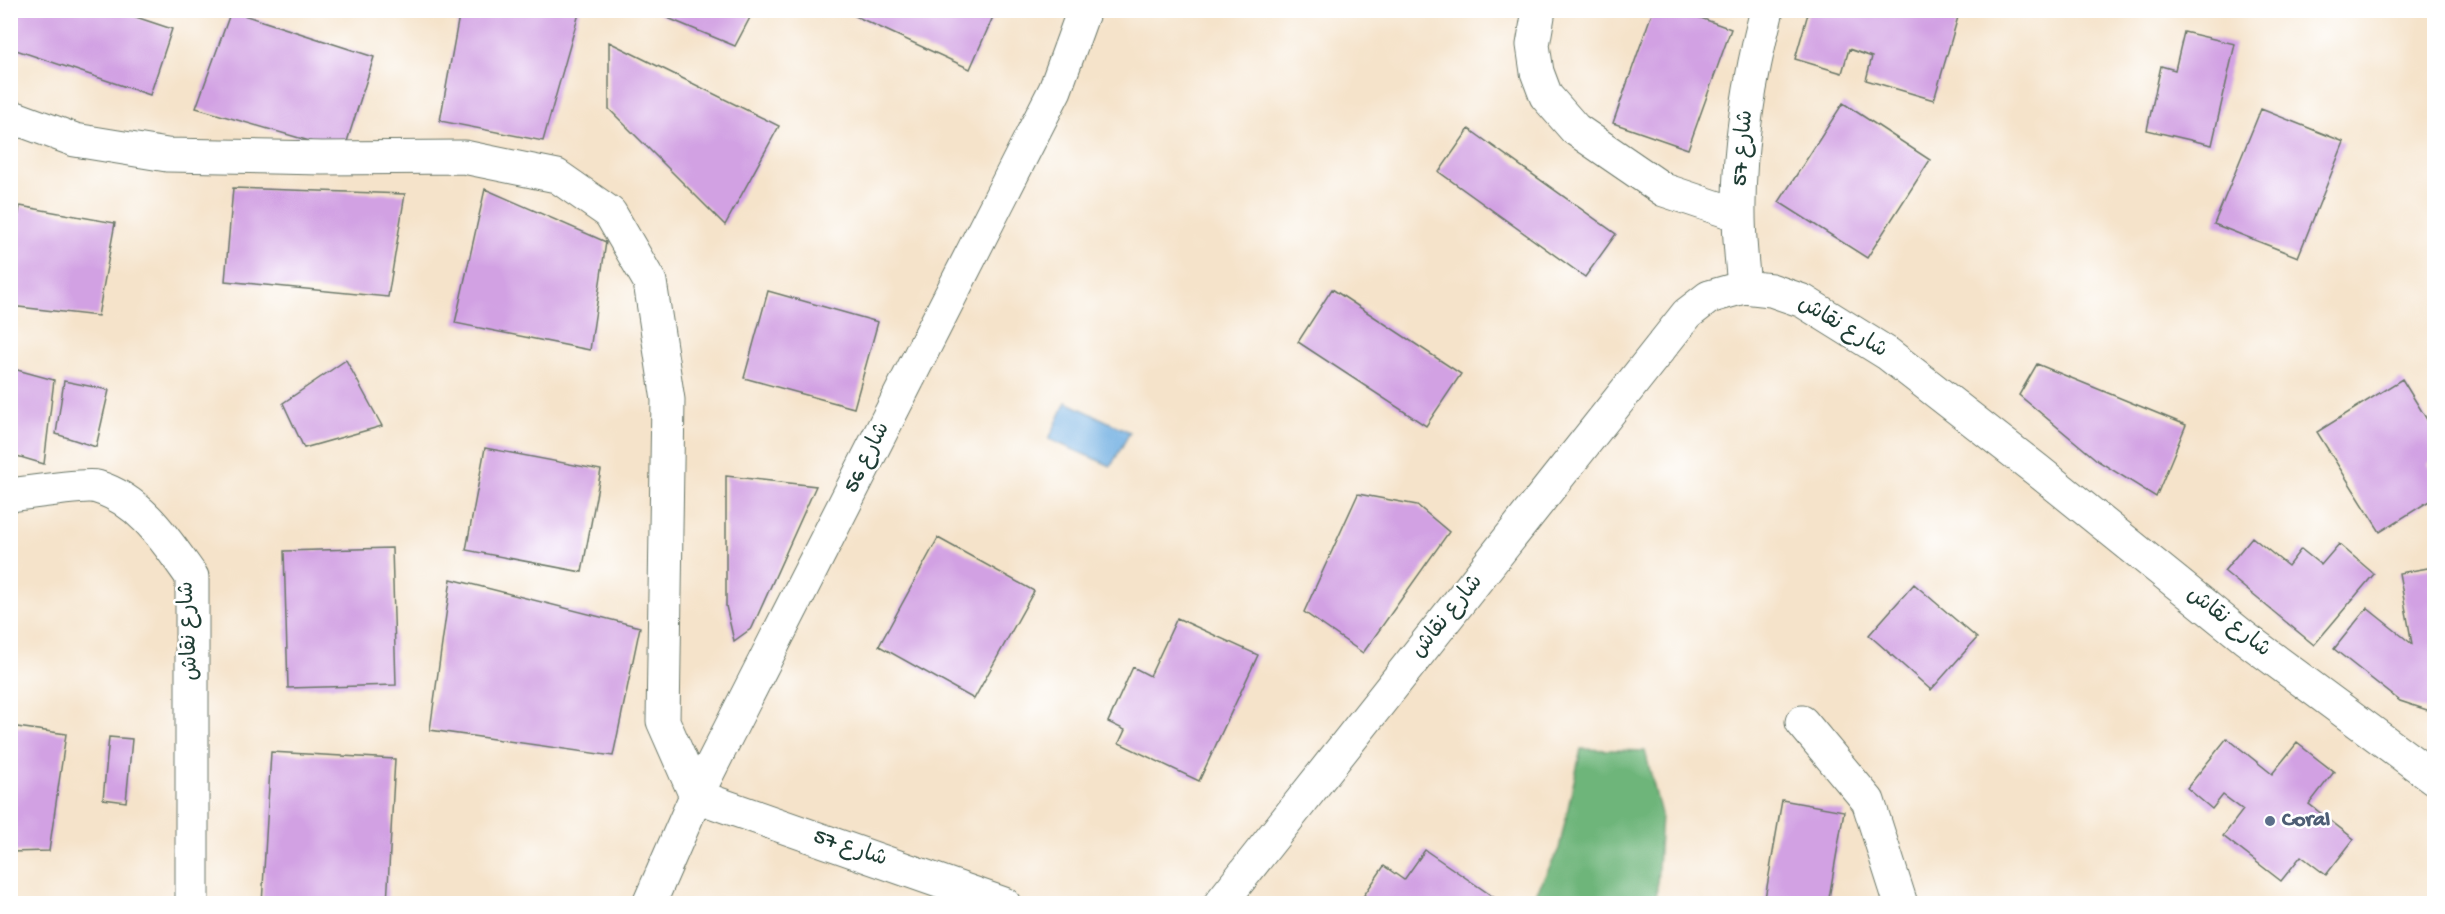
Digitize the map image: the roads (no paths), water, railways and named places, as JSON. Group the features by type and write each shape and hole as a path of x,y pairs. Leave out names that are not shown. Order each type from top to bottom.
{"street":[{"name":"شارع 56","path":"649,903 696,796 1055,90 1084,10"},
{"path":"1539,10 1533,45 1537,72 1546,96 1575,129 1664,190 1739,214"},
{"name":"شارع 57","path":"1744,287 1739,214 1742,143 1751,72 1767,10"},
{"path":"10,116 75,140 167,155 322,158 464,157 557,176 610,213 650,282 668,400 663,721 696,796"},
{"name":"شارع نقاش","path":"1220,903 1688,314 1709,297 1744,287 1771,290 1803,302 1888,354 2037,470 2245,638 2434,778"},
{"name":"شارع نقاش","path":"10,495 96,486 135,507 165,540 192,577 192,903"},
{"path":"1802,722 1868,801 1900,903"},
{"name":"شارع 57","path":"696,796 1005,903"}],"water":[{"path":"1066,402 1130,432 1111,466 1049,439"}],"place":[{"name":"Coral","path":"2270,821"}]}
